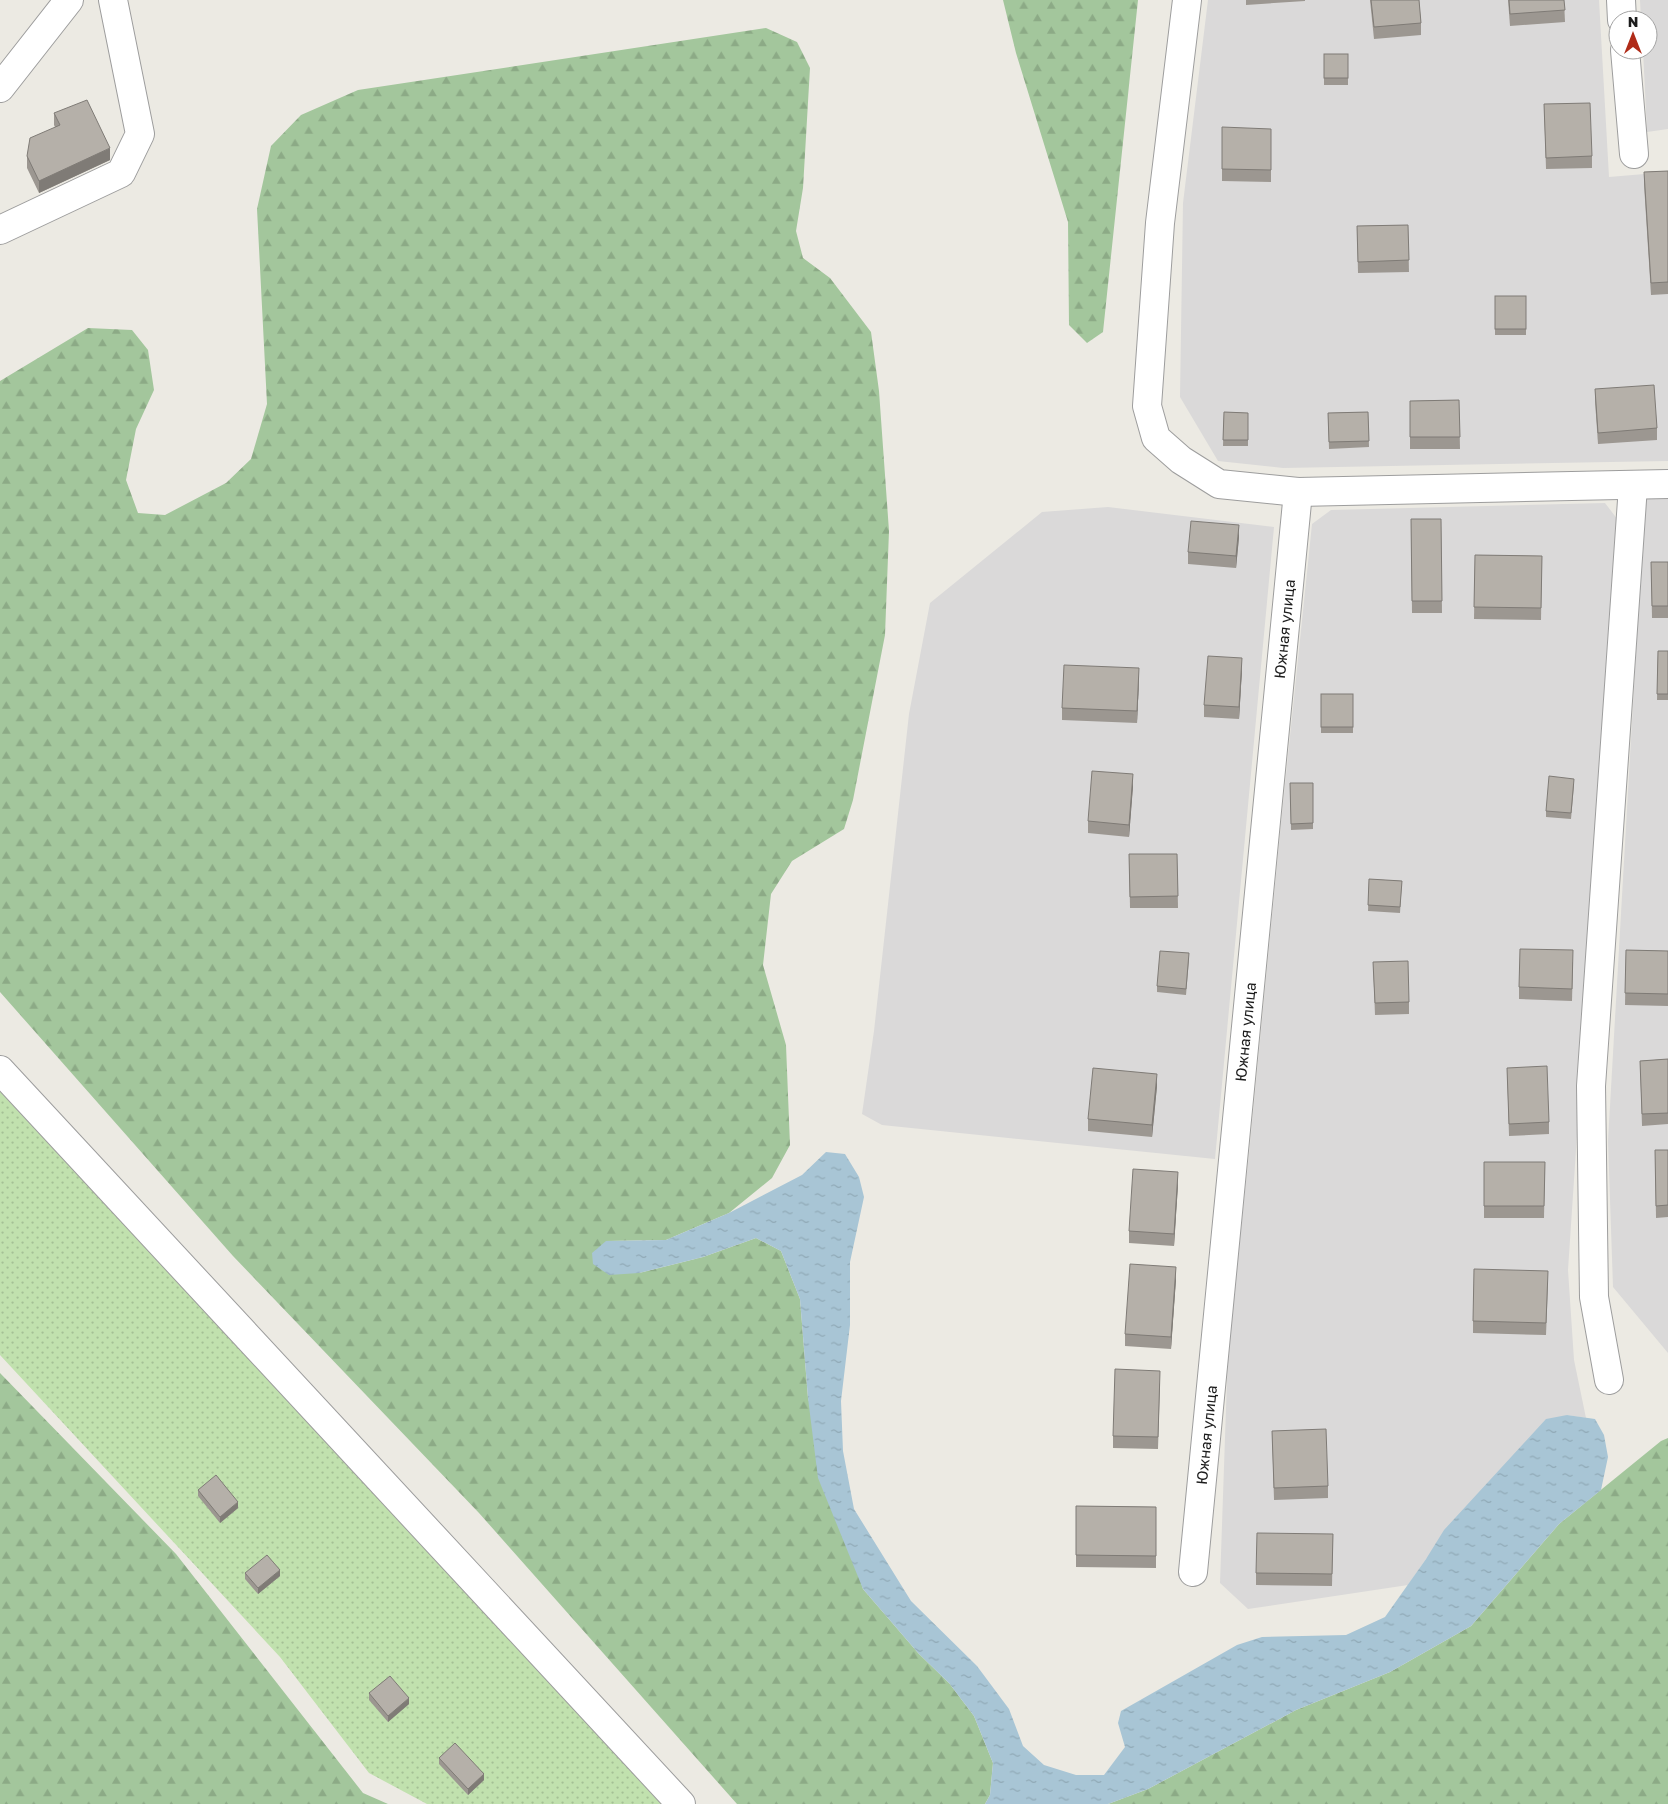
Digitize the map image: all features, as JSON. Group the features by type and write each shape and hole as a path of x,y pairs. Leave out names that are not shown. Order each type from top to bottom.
{"street":[{"path":"0,88 69,0"},
{"path":"0,230 121,173 140,134 113,0"},
{"path":"1187,0 1160,223 1147,406 1156,438 1181,460 1219,484 1298,492 1668,484"},
{"path":"1626,60 1634,154"},
{"path":"1609,1380 1594,1297 1591,1086 1633,486"},
{"name":"Южная улица","path":"1193,1572 1298,492"},
{"path":"0,1070 681,1804"}],"shaded area":[{"path":"1208,0 1599,0 1609,177 1668,172 1668,461 1283,468 1218,461 1180,397 1183,203"},
{"path":"1640,0 1668,0 1668,129 1647,132 1643,60 1658,60 1658,10 1640,10"},
{"path":"1645,494 1668,494 1668,1353 1613,1287 1608,1141"},
{"path":"1605,503 1618,520 1568,1270 1574,1360 1586,1418 1567,1415 1426,1559 1408,1585 1248,1609 1220,1583 1228,1351 1312,524 1331,510"},
{"path":"1108,507 1274,527 1215,1159 882,1125 862,1114 874,1031 909,714 930,603 1042,512"}],"green space":[{"path":"1003,0 1138,0 1103,332 1087,343 1069,325 1068,222 1016,53"},
{"path":"766,28 797,42 810,68 803,188 796,231 803,258 830,278 871,332 879,391 889,531 885,635 853,800 844,829 792,861 771,894 763,965 786,1045 790,1145 772,1178 729,1213 666,1240 606,1241 639,1273 703,1257 756,1238 781,1251 800,1299 808,1398 863,1589 919,1654 949,1683 974,1716 993,1763 990,1795 985,1804 737,1804 479,1513 233,1256 0,992 0,381 88,328 132,330 148,350 154,390 136,429 126,480 138,513 165,515 226,483 251,459 267,404 257,209 271,146 301,115 358,90"},
{"path":"0,1070 681,1804 427,1804 369,1773 280,1657 0,1355"},
{"path":"0,1373 176,1554 363,1793 388,1804 0,1804"},
{"path":"1668,1438 1668,1804 1108,1804 1148,1789 1296,1710 1390,1672 1471,1626 1559,1524 1661,1441"}],"water":[{"path":"826,1152 845,1154 859,1177 864,1197 850,1262 850,1325 841,1401 843,1451 854,1509 911,1601 977,1666 1009,1709 1023,1746 1044,1765 1076,1775 1104,1775 1125,1747 1118,1723 1121,1711 1237,1645 1262,1637 1346,1635 1385,1617 1444,1530 1546,1419 1567,1415 1595,1419 1604,1435 1608,1457 1601,1490 1559,1524 1471,1626 1390,1672 1296,1710 1148,1789 1108,1804 985,1804 990,1795 993,1763 974,1716 949,1683 919,1654 863,1589 818,1478 808,1398 800,1299 781,1251 756,1238 703,1257 639,1273 609,1275 593,1264 592,1253 606,1241 666,1240 729,1213 802,1175"}],"building":[{"path":"1371,0 1419,0 1421,23 1374,27"},
{"path":"1509,0 1564,0 1565,10 1510,14"},
{"path":"1324,54 1348,54 1348,78 1324,78"},
{"path":"87,100 110,148 39,181 27,156 30,138 60,125 54,113"},
{"path":"1590,103 1592,156 1546,158 1544,104"},
{"path":"1222,127 1271,129 1271,170 1222,169"},
{"path":"1668,171 1668,282 1651,283 1644,172"},
{"path":"1408,225 1409,260 1358,262 1357,226"},
{"path":"1495,296 1526,296 1526,329 1495,329"},
{"path":"1654,385 1657,428 1598,433 1595,389"},
{"path":"1459,400 1460,437 1410,437 1410,401"},
{"path":"1224,412 1248,413 1248,440 1223,440"},
{"path":"1368,412 1369,441 1329,442 1328,413"},
{"path":"1411,519 1441,519 1442,601 1412,601"},
{"path":"1191,521 1239,525 1236,556 1188,552"},
{"path":"1475,555 1542,556 1541,608 1474,607"},
{"path":"1651,562 1668,562 1668,606 1652,606"},
{"path":"1658,651 1668,651 1668,694 1657,694"},
{"path":"1208,656 1242,658 1239,707 1204,705"},
{"path":"1064,665 1139,668 1137,711 1062,708"},
{"path":"1321,694 1353,694 1353,727 1321,727"},
{"path":"1092,771 1133,774 1129,825 1088,821"},
{"path":"1549,776 1574,779 1571,813 1546,811"},
{"path":"1290,783 1313,783 1313,823 1291,824"},
{"path":"1129,854 1177,854 1178,896 1130,897"},
{"path":"1369,879 1402,881 1400,907 1368,905"},
{"path":"1520,949 1573,950 1572,989 1519,987"},
{"path":"1626,950 1668,951 1668,994 1625,993"},
{"path":"1160,951 1189,953 1186,989 1157,986"},
{"path":"1408,961 1409,1002 1375,1003 1373,962"},
{"path":"1668,1059 1668,1113 1642,1114 1640,1061"},
{"path":"1547,1066 1549,1122 1509,1124 1507,1068"},
{"path":"1093,1068 1157,1074 1152,1125 1088,1119"},
{"path":"1655,1150 1668,1150 1668,1205 1656,1206"},
{"path":"1484,1162 1545,1162 1544,1206 1484,1206"},
{"path":"1133,1169 1178,1172 1174,1234 1129,1231"},
{"path":"1130,1264 1176,1267 1171,1337 1125,1334"},
{"path":"1474,1269 1548,1271 1546,1323 1473,1321"},
{"path":"1115,1369 1160,1371 1158,1437 1113,1436"},
{"path":"1326,1429 1328,1486 1274,1488 1272,1431"},
{"path":"216,1475 238,1502 220,1517 198,1490"},
{"path":"1076,1506 1156,1507 1156,1556 1076,1555"},
{"path":"1257,1533 1333,1534 1332,1574 1256,1573"},
{"path":"267,1555 280,1570 258,1588 245,1573"},
{"path":"390,1676 409,1698 388,1716 369,1693"},
{"path":"455,1743 484,1774 468,1789 439,1758"}]}
